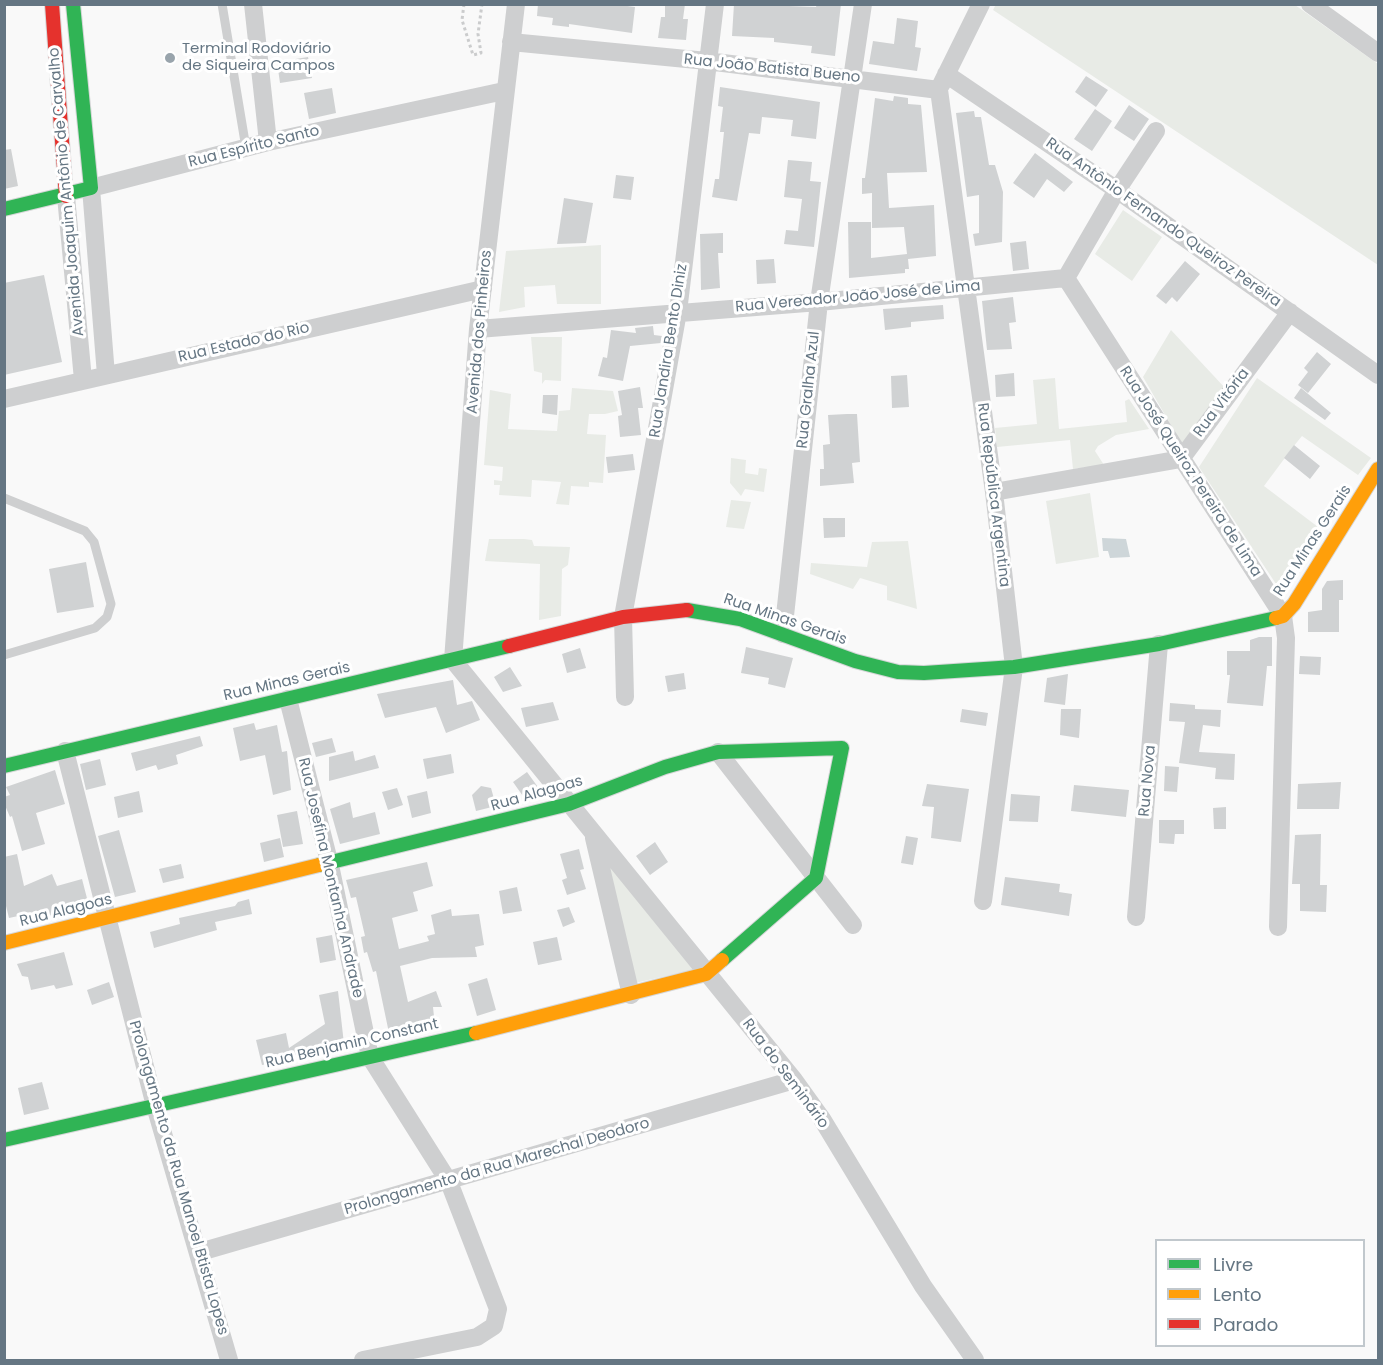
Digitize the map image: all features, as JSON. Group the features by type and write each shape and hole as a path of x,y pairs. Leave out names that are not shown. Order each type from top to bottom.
{"street":[{"name":"Avenida Joaquim Antônio de Carvalho","path":"52,4 66,196 83,380"},
{"name":"Avenida Joaquim Antônio de Carvalho","path":"73,4 106,375"},
{"path":"253,4 268,142"},
{"name":"Avenida dos Pinheiros","path":"453,660 478,329 504,91 516,4"},
{"name":"Rua Jandira Bento Diniz","path":"625,697 623,617 678,312 715,4"},
{"name":"Rua Gralha Azul","path":"783,634 819,302 862,4"},
{"path":"942,82 981,4"},
{"path":"1310,4 1378,53"},
{"name":"Rua João Batista Bueno","path":"511,42 851,77 942,82"},
{"name":"Rua Antônio Fernando Queiroz Pereira","path":"942,82 1117,190 1378,375"},
{"name":"Rua República Argentina","path":"942,82 1014,667 983,901"},
{"name":"Rua Espírito Santo","path":"4,209 66,196 268,142 504,91"},
{"path":"1066,278 1117,190 1156,131"},
{"name":"Rua Vereador João José de Lima","path":"478,329 819,302 1066,278"},
{"name":"Rua José Queiroz Pereira de Lima","path":"1066,278 1283,616 1286,638 1278,927"},
{"name":"Rua Estado do Rio","path":"4,399 483,289"},
{"name":"Rua Vitória","path":"1181,459 1290,312"},
{"path":"994,492 1181,459"},
{"name":"Rua Minas Gerais","path":"4,766 453,660 623,617 680,609 713,612 783,634 855,661 898,672 924,673 1014,667 1159,644 1283,616 1294,604 1378,470"},
{"name":"Rua Nova","path":"1136,917 1159,644"},
{"name":"Rua do Seminário","path":"453,660 794,1080 822,1119 923,1286 975,1360"},
{"name":"Rua Josefina Montanha Andrade","path":"288,699 330,865 370,1057"},
{"name":"Rua Alagoas","path":"4,943 330,865 569,804 665,767 718,752 842,748 816,878"},
{"name":"Prolongamento da Rua Manoel Btista Lopes","path":"65,751 155,1106 200,1252 229,1360"},
{"path":"718,752 853,924"},
{"name":"Rua do Seminário","path":"592,833 630,995"},
{"path":"706,974 816,878"},
{"name":"Rua Benjamin Constant","path":"4,1140 370,1057 630,995 706,974"},
{"path":"363,1360 477,1337 494,1326 498,1309 449,1182 370,1057"},
{"name":"Prolongamento da Rua Marechal Deodoro","path":"200,1252 449,1182 794,1080"}],"lane":[{"path":"222,4 246,148"},
{"path":"4,498 85,531 94,542 111,603 107,617 95,628 4,655"}],"path":[{"path":"464,4 462,20 473,55 481,53 478,34 482,4"}],"shaded area":[{"path":"996,4 1295,5 1378,64 1378,265 993,10"},
{"path":"1123,210 1162,237 1132,281 1095,254"},
{"path":"601,245 601,304 557,304 555,285 524,287 525,307 499,312 506,251"},
{"path":"1171,330 1226,389 1183,446 1143,377"},
{"path":"531,337 562,337 561,381 545,380 542,384 542,373 534,371"},
{"path":"1055,378 1059,429 1127,422 1125,401 1129,399 1149,429 1116,435 1098,446 1095,451 1104,465 1073,469 1070,440 997,447 995,428 1037,424 1033,380"},
{"path":"1257,378 1371,458 1358,475 1302,436 1293,447 1264,486 1322,530 1276,584 1199,467"},
{"path":"572,388 613,391 618,411 589,414 587,434 606,435 603,483 589,482 589,487 571,486 569,505 556,504 561,482 532,480 531,497 499,495 500,485 494,485 494,480 502,481 503,467 484,465 490,390 511,394 508,429 557,431 559,411 570,410"},
{"path":"731,458 746,460 745,473 758,475 759,468 767,469 764,492 745,489 741,496 730,483"},
{"path":"1090,493 1099,557 1056,564 1046,501"},
{"path":"731,500 751,502 744,529 726,527"},
{"path":"1102,538 1126,539 1130,557 1110,558 1108,551 1103,551"},
{"path":"489,539 524,539 532,540 534,546 570,547 568,565 562,569 561,616 539,620 540,564 485,561"},
{"path":"908,541 917,609 887,600 887,586 860,578 853,589 810,574 811,563 867,567 872,542"},
{"path":"611,862 697,969 635,983 605,870"}],"building":[{"path":"538,4 612,4 635,7 632,33 569,24 569,27 552,25 553,18 537,16"},
{"path":"665,4 685,4 683,19 688,19 686,40 658,38 661,17 665,17"},
{"path":"734,4 816,7 817,4 841,4 835,56 811,53 812,46 774,42 774,38 732,36"},
{"path":"897,18 918,21 915,47 921,48 917,71 869,64 873,41 894,44"},
{"path":"308,57 312,78 280,83 277,62"},
{"path":"1086,76 1108,90 1096,107 1075,92"},
{"path":"720,87 820,102 816,139 791,136 793,120 762,117 760,134 749,133 737,201 712,197 715,179 719,179 724,132 720,132 723,107 718,106"},
{"path":"332,88 336,113 309,119 304,93"},
{"path":"894,96 908,98 908,104 921,105 927,172 887,173 889,208 934,205 936,256 908,259 909,269 905,269 905,273 849,278 848,222 871,222 871,258 907,254 904,227 872,228 872,193 862,194 862,178 865,178 875,98 893,101"},
{"path":"1129,105 1149,119 1134,141 1114,128"},
{"path":"1095,109 1112,121 1092,151 1074,139"},
{"path":"974,111 975,117 981,117 989,165 995,165 1003,192 1002,242 975,246 973,234 979,233 979,195 967,197 956,113"},
{"path":"11,149 18,186 4,189 4,150"},
{"path":"1035,153 1073,182 1064,192 1047,179 1034,198 1013,183"},
{"path":"788,160 812,162 810,181 821,182 814,247 784,244 786,230 798,231 802,199 784,197"},
{"path":"616,175 634,177 631,200 613,198"},
{"path":"564,198 593,203 586,243 557,244"},
{"path":"723,233 723,253 718,253 720,288 701,290 700,234"},
{"path":"1026,241 1029,269 1013,271 1010,243"},
{"path":"774,259 776,283 757,284 756,260"},
{"path":"1185,261 1200,274 1177,302 1172,297 1166,304 1156,296"},
{"path":"44,275 62,362 4,375 4,283"},
{"path":"1013,297 1016,322 1009,323 1012,349 987,350 982,301"},
{"path":"943,305 944,319 911,322 911,327 885,330 883,309"},
{"path":"653,326 654,335 662,336 661,343 630,346 623,381 598,376 603,357 607,358 611,330 636,333 635,328"},
{"path":"1317,352 1331,364 1308,393 1298,385 1308,372 1304,368"},
{"path":"1014,373 1015,396 996,397 995,375"},
{"path":"907,375 909,407 892,408 891,376"},
{"path":"640,387 643,408 638,408 641,435 620,437 618,416 622,415 618,391"},
{"path":"1301,388 1331,413 1325,420 1294,398"},
{"path":"543,395 558,395 557,415 542,413"},
{"path":"857,414 860,462 852,463 854,483 820,486 820,469 824,469 823,445 830,444 828,415"},
{"path":"1294,445 1320,466 1310,479 1284,458"},
{"path":"633,454 635,470 608,473 606,457"},
{"path":"823,518 845,518 845,537 824,538"},
{"path":"86,562 94,607 57,613 49,569"},
{"path":"1343,580 1343,600 1339,600 1339,632 1308,632 1308,612 1322,610 1322,589 1327,581"},
{"path":"1272,637 1272,666 1267,666 1263,706 1227,703 1230,675 1227,675 1227,651 1250,651 1250,640"},
{"path":"746,647 793,658 785,688 768,684 769,678 741,673"},
{"path":"580,648 586,668 567,673 562,654"},
{"path":"1300,656 1321,657 1320,675 1299,674"},
{"path":"510,667 522,686 503,692 494,677"},
{"path":"684,673 686,689 668,692 665,676"},
{"path":"1068,674 1065,705 1044,702 1047,678"},
{"path":"453,680 457,705 472,701 480,720 446,733 436,707 385,718 377,694"},
{"path":"553,702 559,720 526,727 521,708"},
{"path":"1170,703 1195,705 1195,709 1221,710 1220,727 1203,725 1199,752 1235,754 1234,780 1215,779 1216,768 1179,763 1185,722 1169,721"},
{"path":"962,709 988,713 986,726 960,722"},
{"path":"1061,709 1081,709 1079,738 1060,735"},
{"path":"254,723 256,730 277,725 282,752 287,751 291,790 273,795 265,755 240,761 233,728"},
{"path":"200,736 203,746 176,755 178,764 158,770 156,765 136,771 131,753"},
{"path":"332,738 336,752 316,757 312,743"},
{"path":"353,751 355,761 375,755 379,768 329,781 329,757"},
{"path":"451,754 454,773 427,779 423,759"},
{"path":"100,759 106,785 86,790 80,764"},
{"path":"1165,766 1179,767 1177,792 1164,791"},
{"path":"55,770 65,804 36,813 45,844 22,851 12,816 10,817 4,803 4,797 10,795 6,787"},
{"path":"527,772 543,794 525,799 513,782"},
{"path":"1341,782 1339,809 1297,809 1298,784"},
{"path":"927,784 969,789 961,842 931,838 934,807 922,806"},
{"path":"1074,785 1129,790 1126,817 1071,811"},
{"path":"481,786 491,788 496,806 476,811 472,795"},
{"path":"397,788 403,805 388,810 382,792"},
{"path":"139,791 143,812 118,818 114,797"},
{"path":"427,791 431,813 412,818 407,796"},
{"path":"1011,794 1040,796 1038,822 1009,821"},
{"path":"350,802 353,818 375,812 380,834 340,844 330,809"},
{"path":"1226,807 1226,829 1214,829 1213,808"},
{"path":"297,811 303,844 283,847 277,815"},
{"path":"1159,820 1184,820 1184,834 1175,834 1174,844 1159,843"},
{"path":"119,830 136,892 115,897 98,836"},
{"path":"1321,834 1320,885 1327,885 1326,912 1300,911 1300,884 1292,884 1295,835"},
{"path":"906,836 918,838 913,865 901,863"},
{"path":"280,838 284,857 264,862 260,843"},
{"path":"655,842 668,862 650,875 636,856"},
{"path":"579,849 584,869 580,870 586,889 567,895 562,880 567,878 560,854"},
{"path":"17,854 24,886 52,874 57,886 82,879 89,906 48,916 46,910 9,918 4,898 4,857"},
{"path":"427,862 433,886 413,892 418,911 392,918 399,949 429,941 427,936 435,934 431,915 451,909 452,916 479,914 484,945 475,947 477,957 432,958 400,966 408,1002 436,991 442,1007 433,1007 435,1026 420,1030 420,1026 389,1033 376,971 373,972 367,952 364,953 361,937 365,936 356,897 351,898 346,880"},
{"path":"181,864 184,878 163,883 159,869"},
{"path":"1005,877 1060,884 1059,892 1072,894 1069,916 1001,905"},
{"path":"517,887 522,911 503,914 499,891"},
{"path":"249,899 252,914 215,922 217,930 154,948 150,932 180,924 179,918 235,906 238,902"},
{"path":"569,907 575,922 563,927 557,910"},
{"path":"332,935 336,960 320,963 316,938"},
{"path":"557,937 562,960 538,965 533,942"},
{"path":"64,952 73,985 56,989 54,985 31,990 28,977 22,976 17,964"},
{"path":"487,978 496,1010 477,1016 468,984"},
{"path":"109,982 114,997 92,1005 87,990"},
{"path":"338,991 344,1044 322,1048 322,1052 291,1055 292,1059 262,1065 256,1040 286,1033 289,1048 325,1024 319,995"},
{"path":"42,1082 49,1109 24,1115 18,1088"}],"traffic: fast":[{"path":"4,209 91,188 73,4"},
{"path":"687,610 740,619 855,661 898,672 924,673 1014,667 1159,644 1276,618"},
{"path":"4,766 509,646"},
{"path":"319,865 569,804 665,767 718,752 842,748 816,878 722,960"},
{"path":"4,1140 476,1033"}],"traffic: slow":[{"path":"1276,618 1283,616 1294,604 1378,469"},
{"path":"4,943 319,865"},
{"path":"476,1033 706,974 722,960"}],"traffic: jam":[{"path":"52,4 66,196"},
{"path":"509,646 623,617 687,610"}],"place":[{"name":"Terminal Rodoviário de Siqueira Campos","path":"170,58"}]}
